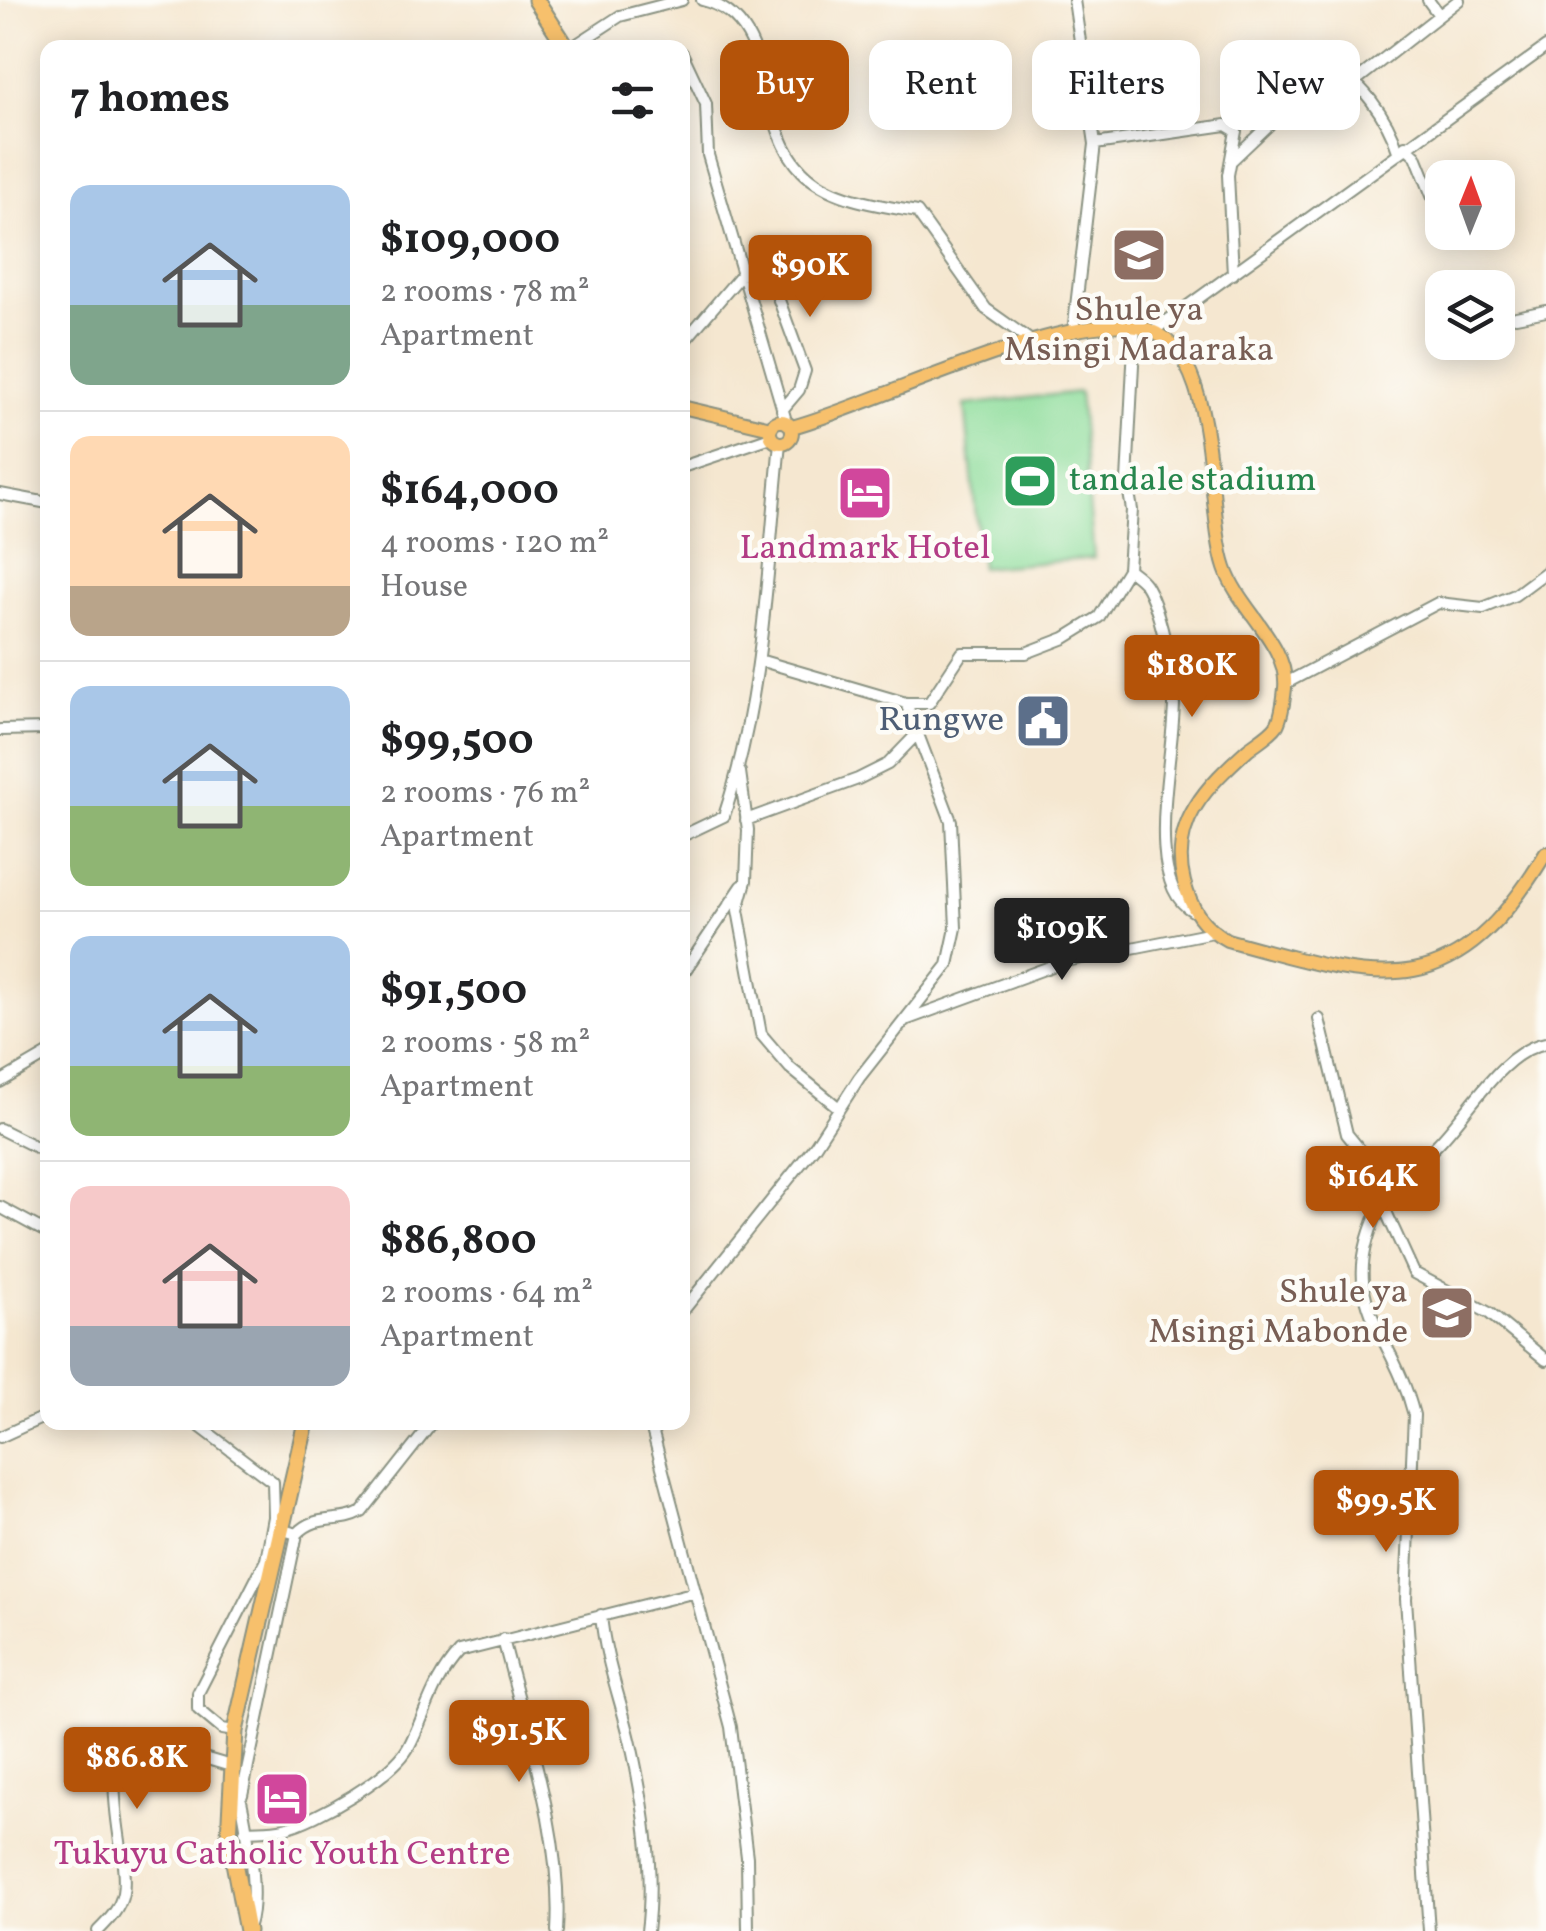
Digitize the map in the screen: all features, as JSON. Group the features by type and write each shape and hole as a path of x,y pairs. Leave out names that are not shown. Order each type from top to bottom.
{"highway":[{"path":"536,0 564,40"},
{"path":"247,1931 228,1836 234,1731 270,1562 290,1532 305,1430"}],"main road":[{"path":"774,436 787,419 1073,332 1135,326 1153,331 1171,344 1191,372 1203,414 1224,566 1282,663 1286,684 1277,724 1214,780 1194,804 1182,834 1180,862 1194,911 1212,932 1338,971 1399,972 1434,966 1472,948 1516,903 1546,853"},
{"path":"690,410 774,436 792,437 787,419"}],"street":[{"path":"582,40 620,16 682,0"},
{"path":"702,0 738,16 754,43 774,120 786,149 803,172 832,191 862,202 916,212 986,309 1034,343"},
{"path":"1073,332 1095,144 1074,0"},
{"path":"1428,0 1439,16"},
{"path":"1360,77 1459,0"},
{"path":"1153,331 1546,47"},
{"path":"690,70 706,104 708,155 787,419"},
{"path":"1360,90 1402,148 1416,156 1425,178"},
{"path":"1095,144 1226,125 1236,131 1231,161 1233,274"},
{"path":"1231,161 1263,130"},
{"path":"690,335 742,275 772,275 804,358 803,382 787,419"},
{"path":"1516,317 1546,311"},
{"path":"759,660 906,703 929,703 962,653 1026,654 1099,617 1128,569 1132,510 1126,481 1135,326"},
{"path":"690,464 774,436 759,660 740,768 724,816 690,832"},
{"path":"0,494 40,502"},
{"path":"1128,569 1145,584 1157,614 1174,695 1164,838 1170,884 1179,903 1194,911"},
{"path":"1286,684 1438,602 1483,608 1515,595 1546,572"},
{"path":"690,1302 815,1146 839,1108 948,965 956,928 951,821 906,703"},
{"path":"0,730 40,729"},
{"path":"746,820 888,764 916,735"},
{"path":"740,768 746,820 746,881 738,910 761,1034 790,1068 839,1108"},
{"path":"690,962 746,881"},
{"path":"907,1019 1066,961 1212,932"},
{"path":"1318,1019 1347,1134 1370,1162 1382,1203 1414,1273 1490,1313 1546,1360"},
{"path":"1370,1162 1399,1168 1421,1158 1512,1058 1546,1042"},
{"path":"0,1082 40,1059"},
{"path":"0,1129 40,1149"},
{"path":"1382,1203 1363,1241 1362,1260 1369,1320 1406,1386 1414,1415 1406,1598 1430,1931"},
{"path":"0,1207 40,1229"},
{"path":"0,1437 40,1419"},
{"path":"205,1430 274,1482 270,1562 198,1693 198,1709 222,1729 234,1731"},
{"path":"242,1795 290,1532 322,1517 349,1519 362,1512 427,1430"},
{"path":"652,1430 692,1593 731,1727 747,1857 748,1931"},
{"path":"245,1831 285,1828 386,1771 406,1751 436,1678 458,1652 692,1593"},
{"path":"601,1615 604,1655 631,1744 650,1870 646,1931"},
{"path":"503,1639 541,1789 558,1910 557,1931"},
{"path":"246,1682 264,1686"},
{"path":"98,1931 115,1914 123,1896 125,1850 113,1792 118,1756 125,1743 136,1738 231,1766 242,1795 255,1906 247,1931"}],"green space":[{"name":"tandale stadium","path":"1079,392 1094,558 981,568 965,405"}],"place":[{"name":"Shule ya Msingi Madaraka","path":"1139,255"},
{"name":"tandale stadium","path":"1030,481"},
{"name":"Landmark Hotel","path":"865,493"},
{"name":"Rungwe","path":"1043,721"},
{"name":"Shule ya Msingi Mabonde","path":"1447,1313"},
{"name":"Tukuyu Catholic Youth Centre","path":"282,1799"}]}
